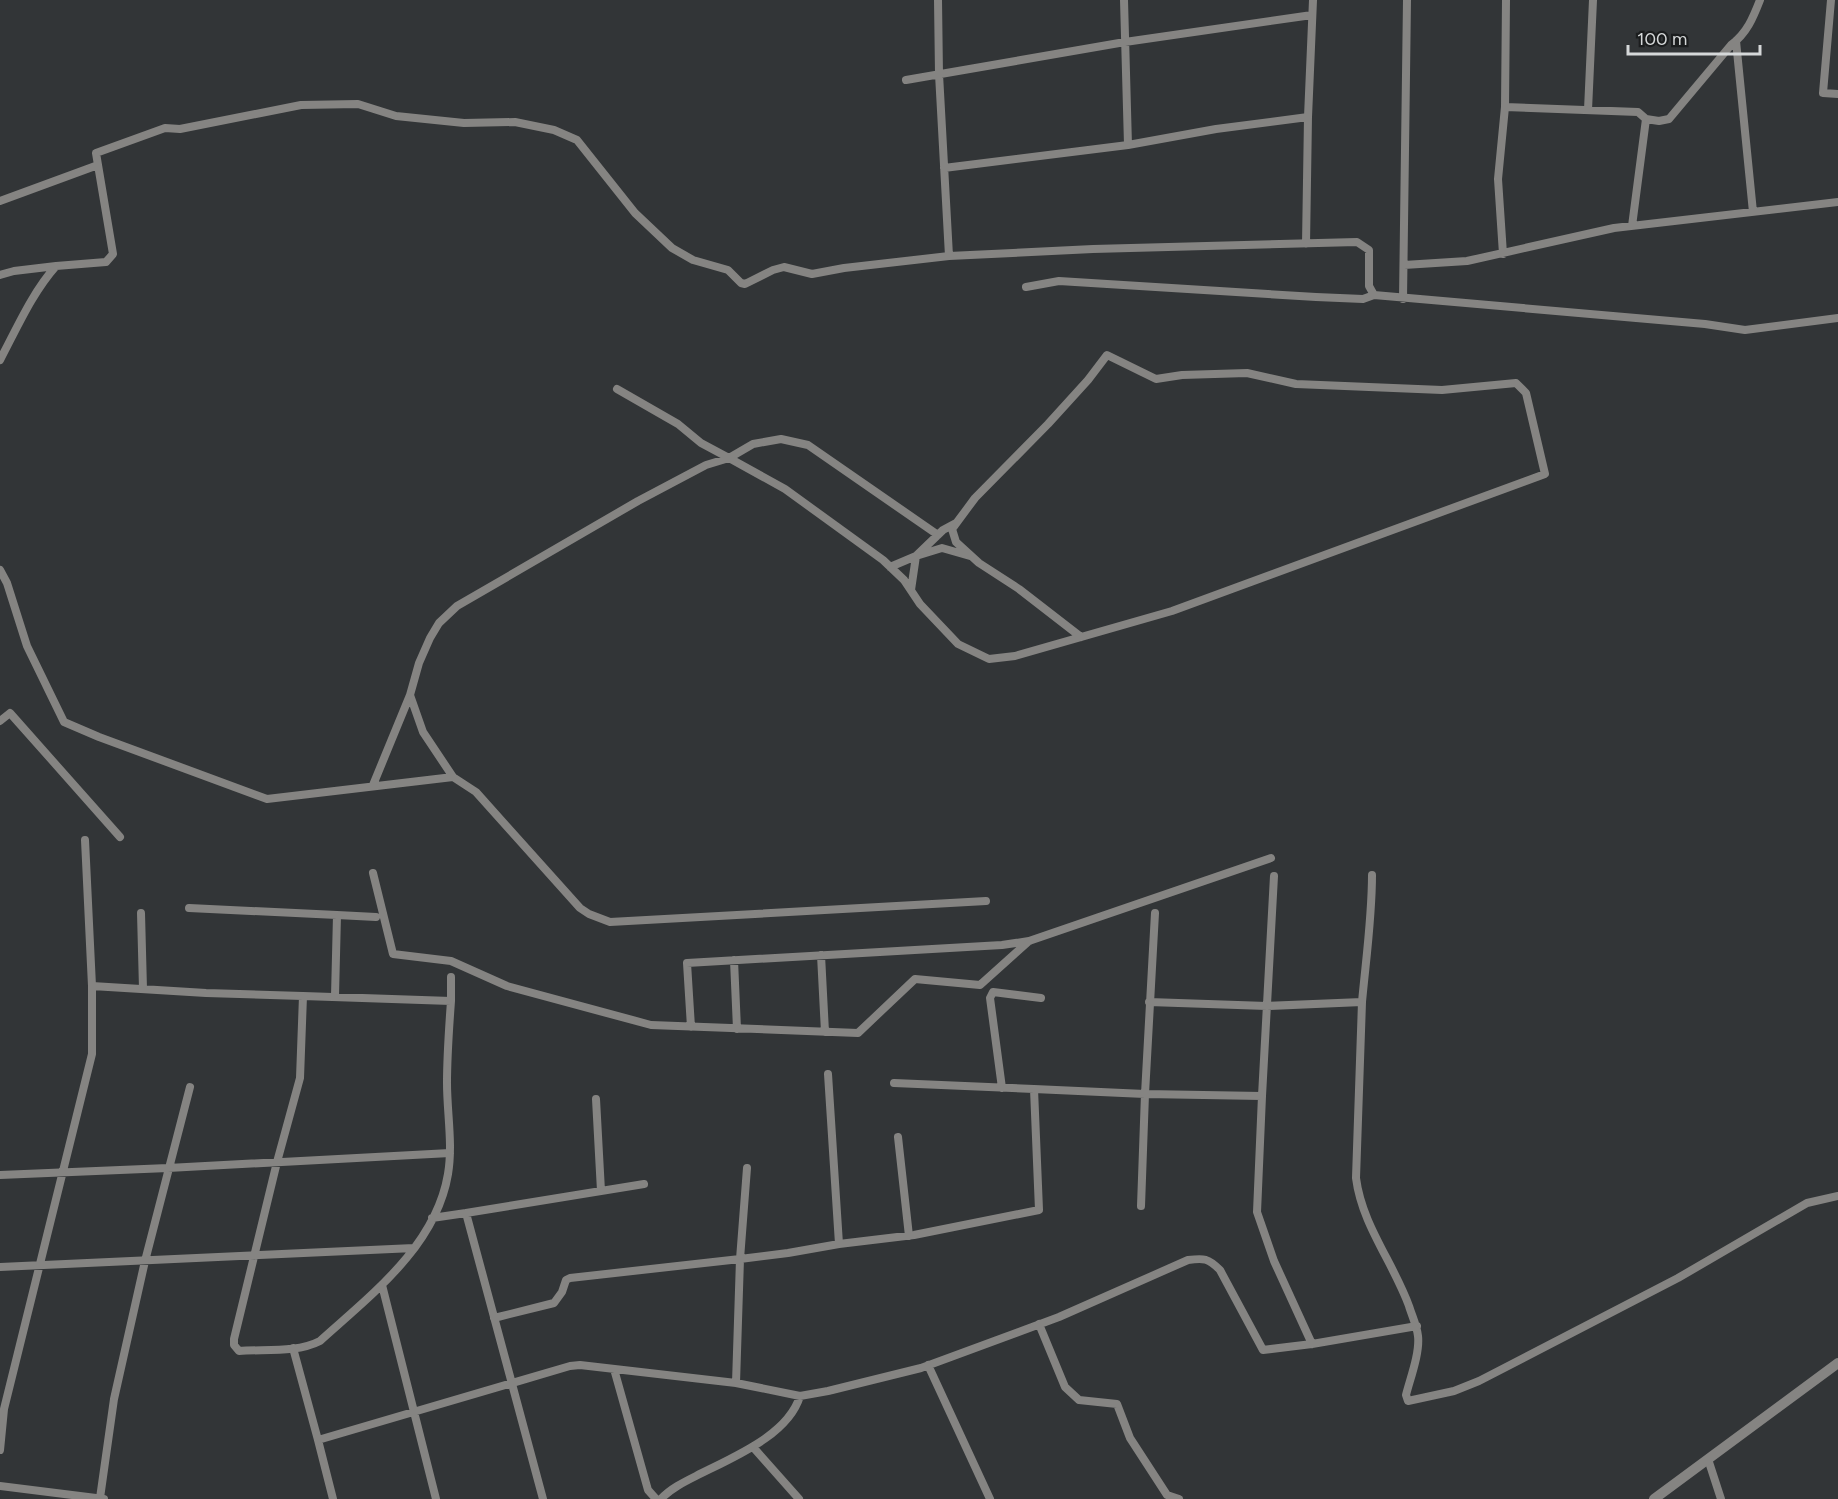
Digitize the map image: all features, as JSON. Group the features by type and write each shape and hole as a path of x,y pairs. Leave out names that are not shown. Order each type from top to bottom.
{"street":[{"path":"938,0 939,74 949,256"},
{"path":"1124,0 1128,145"},
{"path":"1306,244 1313,0"},
{"path":"1403,299 1407,0"},
{"path":"1503,254 1498,179 1504,107 1506,0"},
{"path":"1588,110 1593,0"},
{"path":"1504,107 1638,112 1646,119 1659,121 1668,119 1742,37 1752,22 1760,0"},
{"path":"1832,0 1823,93 1838,94"},
{"path":"906,80 1125,42 1312,15"},
{"path":"1736,41 1753,212"},
{"path":"0,274 106,262 113,254 96,153 165,128 180,129 301,105 358,104 396,116 464,123 515,122 554,130 577,140 635,213 672,248 693,260 728,270 745,284 772,270 784,267 812,274 949,256 1093,249 1357,242 1369,250 1369,286 1374,296"},
{"path":"944,168 1128,145 1216,129 1308,117"},
{"path":"1632,226 1646,119"},
{"path":"0,201 98,165"},
{"path":"1404,265 1467,261 1614,228 1838,202"},
{"path":"0,360 32,299 56,266"},
{"path":"1026,287 1059,281 1316,297 1363,299 1374,296 1705,324 1745,330 1838,318"},
{"path":"617,389 678,423 702,443 785,489 890,567 904,580 920,604 958,644 989,659 1015,656 1082,637 1172,611 1545,474 1526,393 1516,383 1442,390 1296,384 1247,373 1182,375 1156,379 1107,355 1088,380 1048,424 975,498 952,529 956,542 972,556 1082,637"},
{"path":"373,786 410,695 419,663 430,638 439,623 457,606 638,501 706,465 729,458 753,444 781,439 808,445 938,535"},
{"path":"911,590 916,556 938,535 956,523"},
{"path":"890,567 942,548 972,556"},
{"path":"0,570 7,583 27,646 64,722 109,741 267,799 453,777"},
{"path":"410,695 423,732 453,777 476,792 580,908 610,922 986,901"},
{"path":"0,721 10,713 120,837"},
{"path":"0,1450 4,1409 92,1054 92,986 85,840"},
{"path":"692,1027 687,963 1002,945 1029,941 1271,858"},
{"path":"373,873 393,954 450,961 507,986 651,1025 858,1033 915,979 980,985 1029,941"},
{"path":"1372,874 1372,914 1368,932 1362,1002 1356,1178 1359,1199 1376,1239 1403,1290 1416,1326 1419,1339 1406,1395 1408,1401 1412,1402 1454,1391 1479,1381 1678,1278 1807,1203 1838,1196"},
{"path":"1274,876 1257,1212 1274,1261 1312,1344"},
{"path":"189,908 376,917"},
{"path":"141,913 143,989"},
{"path":"1141,1206 1155,913"},
{"path":"335,996 337,915"},
{"path":"822,955 825,1032"},
{"path":"734,960 737,1029"},
{"path":"303,996 300,1078 253,1256 234,1345 239,1350 294,1348 320,1341 382,1285 414,1248 432,1218 447,1176 450,1153 447,1083 451,977"},
{"path":"92,986 451,1001"},
{"path":"1002,1088 990,998 993,992 1041,998"},
{"path":"1149,1002 1267,1006 1362,1002"},
{"path":"828,1074 839,1244"},
{"path":"894,1083 1145,1094 1262,1096"},
{"path":"0,1486 102,1499 114,1399 145,1261 190,1087"},
{"path":"494,1318 554,1303 562,1292 564,1284 570,1278 788,1254 839,1244 909,1236 1039,1210 1034,1089"},
{"path":"596,1099 601,1191"},
{"path":"898,1137 909,1236"},
{"path":"0,1175 450,1153"},
{"path":"736,1383 740,1260 747,1168"},
{"path":"432,1218 644,1184"},
{"path":"466,1213 543,1499"},
{"path":"0,1267 414,1248"},
{"path":"318,1440 570,1366 591,1366 736,1383 800,1396 828,1391 928,1365 1039,1324 1188,1260 1203,1258 1212,1262 1220,1270 1263,1350 1416,1326"},
{"path":"382,1285 416,1411 436,1499"},
{"path":"1039,1324 1065,1387 1079,1400 1117,1404 1136,1448 1167,1495 1179,1499"},
{"path":"294,1348 333,1499"},
{"path":"1654,1499 1838,1363"},
{"path":"928,1365 990,1499"},
{"path":"614,1369 648,1490 656,1499"},
{"path":"661,1499 684,1483 768,1437 797,1407 800,1396"},
{"path":"753,1447 799,1499"},
{"path":"1708,1459 1720,1499"}]}
